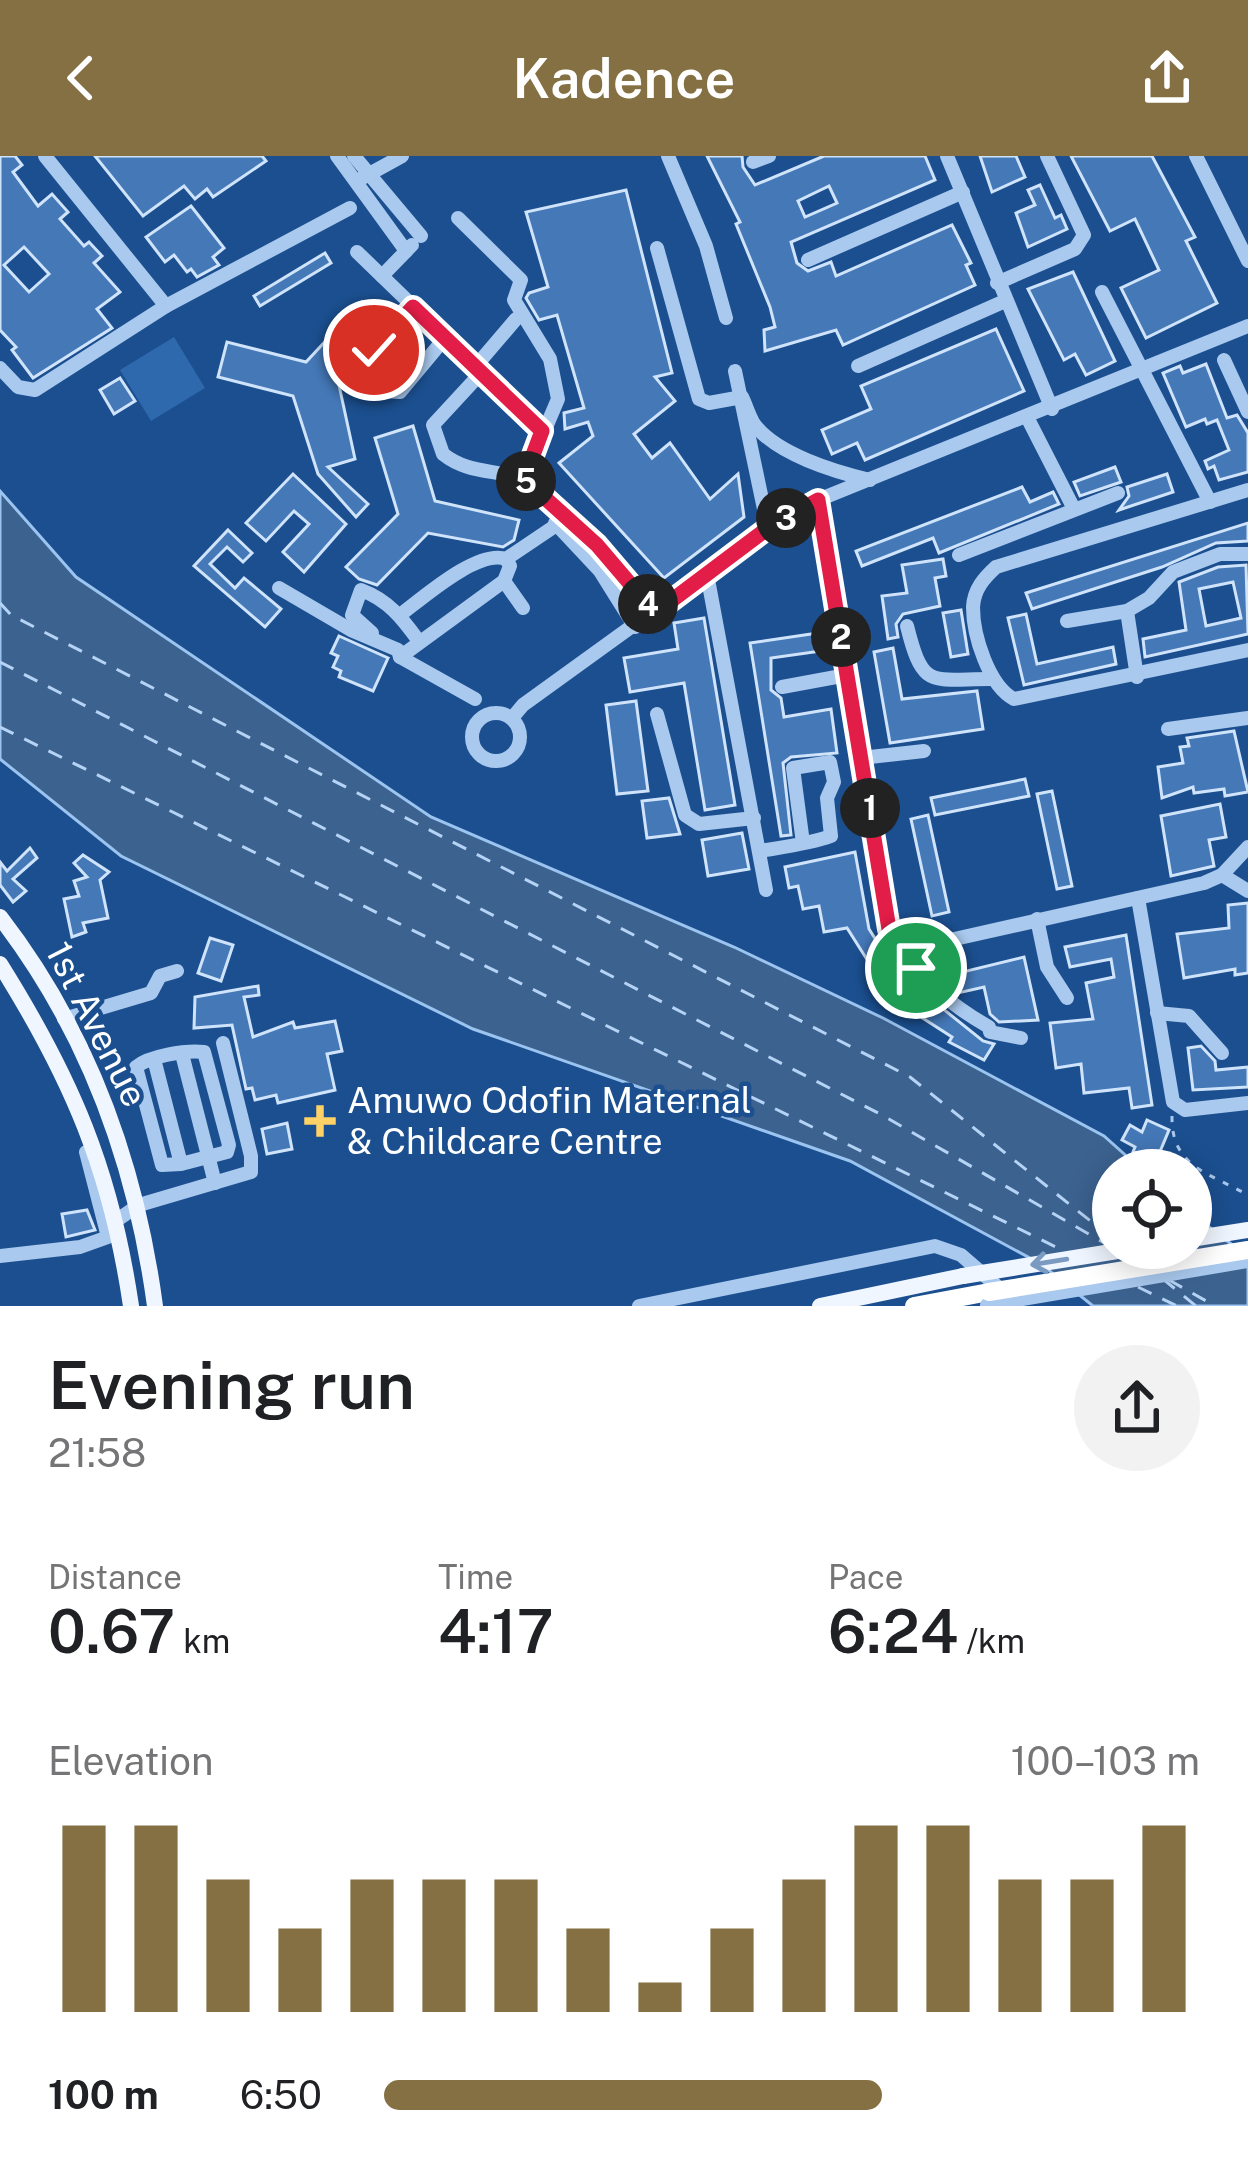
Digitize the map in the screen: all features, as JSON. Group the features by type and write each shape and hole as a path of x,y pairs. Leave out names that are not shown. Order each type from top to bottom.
{"highway":[{"path":"914,1306 985,1301 1248,1250"}],"main road":[{"name":"1st Avenue","path":"7,931 95,1077 139,1205 154,1306"},
{"name":"1st Avenue","path":"0,964 76,1099 117,1220 131,1306"},
{"path":"1212,1236 1248,1230"},
{"path":"820,1306 1092,1255"}],"street":[{"path":"45,156 166,306"},
{"path":"338,156 425,236 382,276"},
{"path":"354,156 406,251"},
{"path":"363,178 402,156"},
{"path":"668,156 706,245 725,318"},
{"path":"753,162 769,156"},
{"path":"947,156 1052,409"},
{"path":"997,283 1075,249 1084,235 1047,156"},
{"path":"1196,156 1248,261"},
{"path":"808,260 963,191"},
{"path":"0,368 18,387 35,390 166,306 350,208"},
{"path":"458,218 521,280 514,300 550,359 558,399 524,479"},
{"path":"657,248 699,399 709,403 742,397"},
{"path":"357,252 542,431"},
{"path":"1102,292 1210,502"},
{"path":"858,366 1005,301"},
{"path":"413,307 374,350 372,367 383,391 400,392 445,338"},
{"path":"516,320 440,413 434,434 451,461 524,479 565,513 655,613"},
{"path":"512,718 523,705 768,528 818,500 1248,326"},
{"path":"1224,360 1246,403"},
{"path":"735,371 768,528"},
{"path":"742,397 755,425 772,439 843,474 872,480"},
{"path":"1027,417 1073,507"},
{"path":"1248,490 996,566 979,584 973,608 991,679 999,691 1015,699 1248,650"},
{"path":"959,555 1118,493"},
{"path":"818,500 895,944 910,949 1222,875 1248,847"},
{"path":"400,615 488,557 506,559 555,526 565,513"},
{"path":"555,526 600,571 635,627"},
{"path":"1066,621 1127,611 1149,598 1173,572 1220,554 1248,554"},
{"path":"402,654 504,580 510,566 506,559"},
{"path":"707,574 766,890"},
{"path":"504,580 523,608"},
{"path":"279,588 402,654"},
{"path":"418,640 400,615 362,590 352,616 363,628 476,699"},
{"path":"1127,611 1137,676"},
{"path":"907,626 917,668 924,674 941,679 991,679"},
{"path":"782,686 847,675"},
{"path":"657,714 685,815 699,824 754,818"},
{"path":"1168,729 1248,718"},
{"path":"861,758 925,751"},
{"path":"760,851 803,843 833,832 827,798 834,779 830,762 793,768 803,843"},
{"path":"1222,875 1248,891"},
{"path":"1138,898 1173,1102 1185,1110 1248,1103"},
{"path":"1037,919 1047,967 1067,998"},
{"path":"0,951 7,931"},
{"path":"910,949 916,968 965,1013 990,1032 1021,1038"},
{"path":"64,1019 151,993 160,976 177,971"},
{"path":"1157,1013 1189,1016 1222,1053"},
{"path":"117,1220 139,1205 251,1172 223,1043"},
{"path":"204,1052 229,1145 227,1153 163,1165 136,1067 182,1054 204,1052"},
{"path":"182,1054 215,1184"},
{"path":"0,1256 80,1247 108,1237 82,1136 49,1062 49,1056 57,1058"},
{"path":"639,1306 934,1246 971,1262 1018,1306"},
{"path":"985,1301 1248,1261"}],"path":[{"path":"1173,1102 1172,1138 1179,1155 1248,1195"}],"shaded area":[{"path":"174,337 205,388 151,421 120,370"},
{"path":"0,491 76,577 431,817 734,947 883,1018 1104,1136 1119,1149 1092,1149 1092,1269 1212,1269 1212,1229 1248,1257 1248,1306 1093,1306 1041,1264 850,1161 473,1029 121,856 0,759"}],"building":[{"path":"0,156 15,156 22,165 13,172 38,206 52,194 68,212 60,219 84,246 89,242 102,256 94,263 120,292 97,309 112,328 33,378 0,330","holes":["24,247 49,274 29,292 4,265"]},
{"path":"95,156 262,156 266,161 213,197 207,189 195,199 184,186 143,216"},
{"path":"707,156 742,156 755,185 824,156 925,156 935,180 791,242 797,263 808,271 831,262 836,276 952,225 971,263 966,265 975,285 843,345 836,330 765,351 764,330 775,327 736,224 740,222","holes":["829,186 837,203 805,217 798,201"]},
{"path":"980,156 1016,156 1025,177 992,192"},
{"path":"1071,156 1152,156 1195,237 1186,241 1217,303 1146,338 1121,288 1159,270 1135,219 1110,231"},
{"path":"1040,185 1055,218 1061,215 1067,229 1028,247 1016,213 1035,205 1028,190"},
{"path":"626,190 672,373 655,377 675,401 634,434 652,458 670,443 710,499 738,474 744,517 664,578 559,463 593,436 588,422 565,429 564,413 584,408 557,315 539,320 526,298 548,287 526,212"},
{"path":"191,206 224,248 213,257 219,265 197,277 174,255 165,262 146,237"},
{"path":"325,253 331,263 260,306 254,296"},
{"path":"1073,272 1115,361 1086,375 1075,354 1064,360 1028,289"},
{"path":"362,302 383,322 337,376 355,459 328,467 368,504 356,517 318,474 293,396 218,377 227,342 306,362"},
{"path":"996,329 1024,391 865,460 857,443 832,454 822,430 871,409 861,386"},
{"path":"1206,364 1227,418 1237,415 1248,433 1248,472 1219,480 1214,466 1208,469 1205,461 1229,450 1217,420 1207,424 1205,419 1186,427 1163,373 1180,366 1183,373"},
{"path":"120,378 135,401 114,414 100,390"},
{"path":"413,426 435,501 519,520 514,540 503,547 428,533 377,585 359,579 346,567 398,514 375,438"},
{"path":"1115,467 1121,482 1080,496 1074,482"},
{"path":"293,474 346,524 304,572 283,552 309,524 294,511 266,541 246,523"},
{"path":"1167,474 1173,492 1119,510 1129,496 1127,487"},
{"path":"1022,487 1030,502 1053,492 1059,504 939,553 933,538 862,566 856,551"},
{"path":"1248,523 1248,541 1216,543 1162,567 1032,609 1026,593"},
{"path":"228,530 252,553 243,562 227,547 210,564 235,588 244,578 281,609 265,627 194,566"},
{"path":"943,559 946,576 935,578 940,606 903,614 896,624 898,637 888,639 882,596 907,593 902,565"},
{"path":"1246,565 1248,634 1145,657 1143,639 1186,630 1179,582 1218,567","holes":["1233,582 1241,618 1206,626 1199,589"]},
{"path":"961,610 968,654 951,657 943,613"},
{"path":"1026,614 1037,664 1113,647 1116,664 1024,685 1008,618"},
{"path":"704,618 735,805 705,810 684,683 630,692 624,658 678,649 674,623"},
{"path":"818,633 821,651 771,658 771,690 781,698 784,717 831,709 837,753 791,757 783,763 791,835 781,836 750,643"},
{"path":"339,636 388,658 373,691 339,677 341,671 333,667 338,656 331,653"},
{"path":"893,648 902,699 977,691 983,729 890,743 874,652"},
{"path":"636,701 648,791 617,794 606,705"},
{"path":"1234,731 1248,792 1225,796 1224,789 1194,793 1193,787 1162,798 1158,767 1183,763 1180,747 1189,746 1187,738"},
{"path":"1025,779 1029,796 935,815 931,798"},
{"path":"1052,791 1072,886 1057,889 1037,794"},
{"path":"669,798 680,834 647,838 642,801"},
{"path":"1220,804 1226,837 1209,840 1214,866 1171,876 1161,816"},
{"path":"928,815 949,912 932,916 911,819"},
{"path":"742,833 749,869 708,876 702,840"},
{"path":"30,848 37,858 13,879 26,891 13,902 0,885 0,862 7,871"},
{"path":"855,852 869,929 888,959 873,969 847,928 824,932 819,906 803,909 798,886 789,888 785,867"},
{"path":"83,855 109,872 100,880 108,918 83,923 86,932 72,937 64,899 79,896 74,881 87,877 74,863"},
{"path":"1248,903 1248,973 1235,975 1235,969 1184,978 1177,934 1229,928 1228,905"},
{"path":"1126,935 1152,1105 1132,1108 1129,1088 1084,1093 1081,1064 1056,1068 1050,1023 1093,1019 1086,983 1114,977 1111,959 1070,967 1065,947"},
{"path":"210,938 233,945 221,981 198,973"},
{"path":"1024,957 1038,1020 999,1022 990,1014 984,987 958,993 948,985 946,976"},
{"path":"258,986 259,995 244,997 253,1037 293,1022 295,1028 335,1021 342,1051 327,1054 335,1090 278,1103 276,1095 255,1100 252,1088 246,1089 232,1025 194,1028 195,997"},
{"path":"932,1000 983,1041 994,1044 984,1060 949,1042 952,1037 921,1017"},
{"path":"1201,1046 1215,1061 1216,1070 1248,1067 1248,1087 1193,1090 1188,1048"},
{"path":"1147,1120 1169,1130 1161,1149 1134,1149 1122,1140 1130,1125 1142,1132"},
{"path":"287,1123 292,1149 267,1154 262,1129"},
{"path":"87,1210 95,1230 66,1237 62,1214"}],"ferry route":[{"path":"0,603 11,615 910,1077 1092,1222"},
{"path":"0,662 882,1115 1092,1236"},
{"path":"0,727 1064,1251"},
{"path":"1163,1279 1196,1306"},
{"path":"1169,1280 1215,1306"},
{"path":"1138,1287 1177,1306"}],"place":[{"name":"Amuwo Odofin Maternal & Childcare Centre","path":"320,1121"}],"route":[{"path":"374,350 413,307 542,431 524,479 597,545 655,613 768,528 818,500 889,929 895,944 910,949 916,968"}]}
